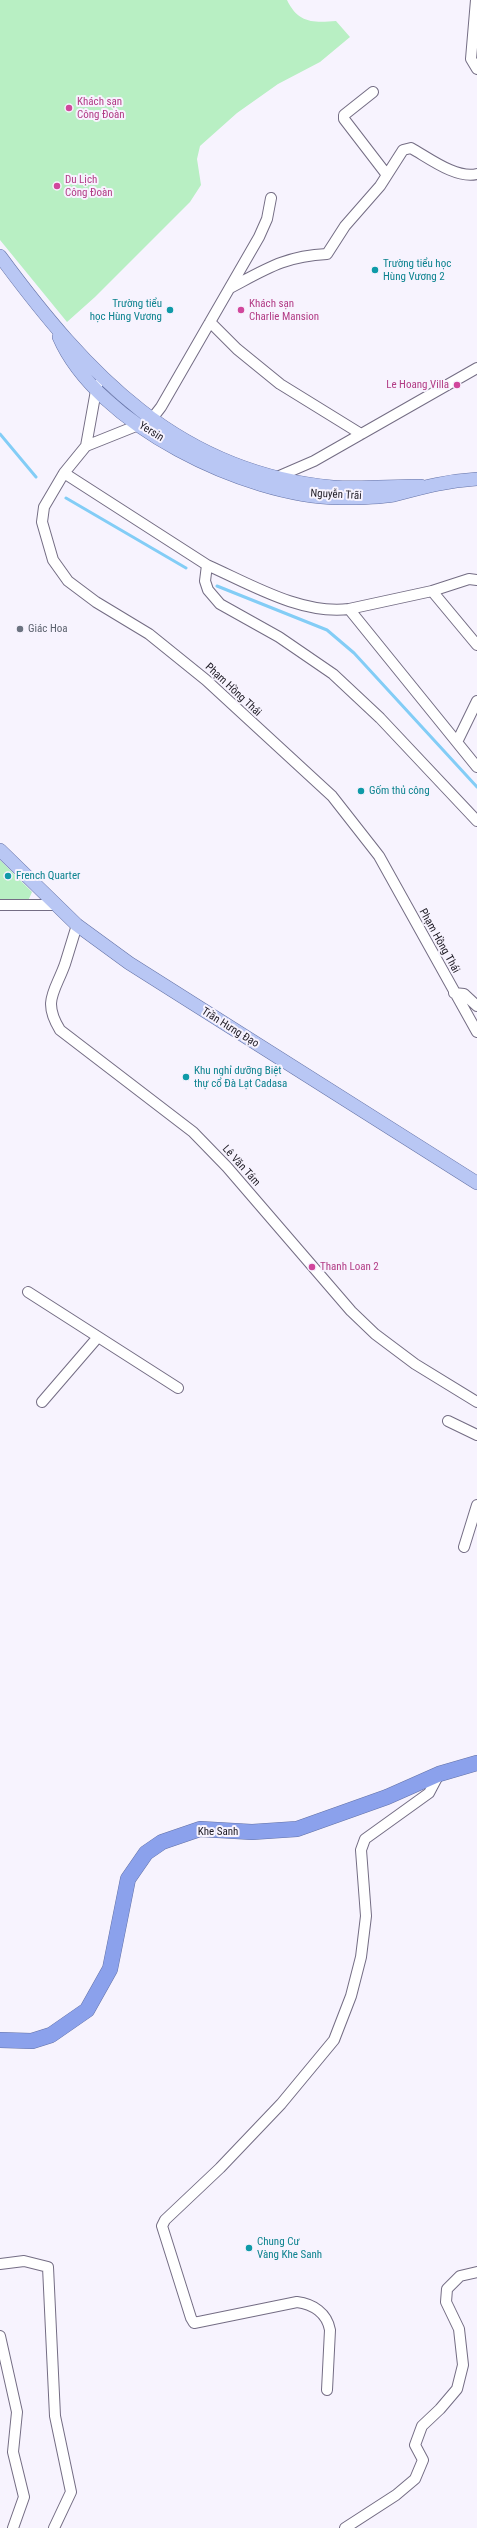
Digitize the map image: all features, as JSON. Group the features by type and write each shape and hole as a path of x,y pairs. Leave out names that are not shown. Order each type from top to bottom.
{"highway":[{"name":"Khe Sanh","path":"0,2040 32,2041 51,2035 87,2010 110,1969 128,1880 146,1853 162,1842 200,1829 252,1832 297,1829 387,1797 439,1774 477,1763"}],"main road":[{"name":"Yersin","path":"0,256 57,331 75,347 99,375 151,420 175,436 226,461 280,477"},
{"name":"Yersin","path":"57,331 65,350 96,390 138,425 185,454 234,476 251,480"},
{"name":"Nguyễn Trãi","path":"280,477 334,487 421,486 477,479"},
{"name":"Nguyễn Trãi","path":"251,480 317,496 338,498 393,495 421,486"},
{"name":"Trần Hưng Đạo","path":"0,850 76,926 192,1004 477,1183"}],"street":[{"path":"476,0 471,59 477,69"},
{"path":"373,92 344,115 344,119 387,175"},
{"path":"230,288 285,259 306,255 328,254 345,226 387,175 403,150 411,148 456,172 471,175 477,174"},
{"path":"151,420 162,407 230,288 267,219 271,198"},
{"path":"210,322 237,349 280,384 361,434"},
{"name":"Yersin","path":"251,480 280,477 314,461 477,368"},
{"path":"86,446 99,375"},
{"name":"Phạm Hồng Thái","path":"151,420 86,446 64,473 44,507 42,522 53,560 68,581 96,602 149,634 206,680 332,796 379,856 477,1032"},
{"path":"64,473 207,565 284,598 314,608 349,609 432,591 469,579 477,580"},
{"path":"207,565 205,581 208,590 220,604 279,637 333,674 380,718 477,821"},
{"path":"432,591 477,645"},
{"path":"349,609 477,767"},
{"path":"457,742 477,701"},
{"path":"0,905 54,905"},
{"name":"Lê Văn Tám","path":"76,926 65,965 50,997 52,1015 60,1030 193,1132 227,1167 351,1311 375,1334 415,1364 477,1402"},
{"path":"454,993 464,994 477,1006"},
{"path":"28,1292 178,1388"},
{"path":"42,1402 98,1337"},
{"path":"448,1421 477,1435"},
{"path":"464,1547 477,1505"},
{"path":"327,2390 330,2330 327,2320 316,2308 308,2303 297,2302 194,2323 190,2318 162,2226 165,2220 220,2168 281,2104 334,2040 351,1996 361,1957 366,1916 361,1850 365,1839 429,1793 439,1774"},
{"path":"0,2264 24,2261 48,2267 55,2416 71,2492 54,2528"},
{"path":"345,2528 396,2495 415,2479 422,2460 415,2445 422,2426 440,2409 457,2389 463,2365 459,2329 446,2302 446,2289 460,2276 477,2272"},
{"path":"0,2336 17,2412 14,2452 24,2497 13,2528"}],"green space":[{"path":"0,0 287,0 291,8 301,17 307,20 320,22 336,21 350,37 320,62 278,84 237,113 200,146 197,159 201,185 190,202 95,297 67,322 0,240"},
{"name":"French Quarter","path":"0,860 32,892 28,901 0,901"}],"waterway":[{"path":"0,434 36,477"},
{"path":"66,498 186,568"},
{"path":"217,586 327,630 354,653 477,787"}],"place":[{"name":"Khách sạn Công Đoàn","path":"69,108"},
{"name":"Du Lịch Công Đoàn","path":"57,186"},
{"name":"Trường tiểu học Hùng Vương 2","path":"375,270"},
{"name":"Trường tiểu học Hùng Vương","path":"170,310"},
{"name":"Khách sạn Charlie Mansion","path":"241,310"},
{"name":"Le Hoang Villa","path":"457,385"},
{"name":"Giác Hoa","path":"20,629"},
{"name":"Gốm thủ công","path":"361,791"},
{"name":"French Quarter","path":"8,876"},
{"name":"Khu nghỉ dưỡng Biệt thự cổ Đà Lạt Cadasa","path":"186,1077"},
{"name":"Thanh Loan 2","path":"312,1267"},
{"name":"Chung Cư Vàng Khe Sanh","path":"249,2248"}]}
